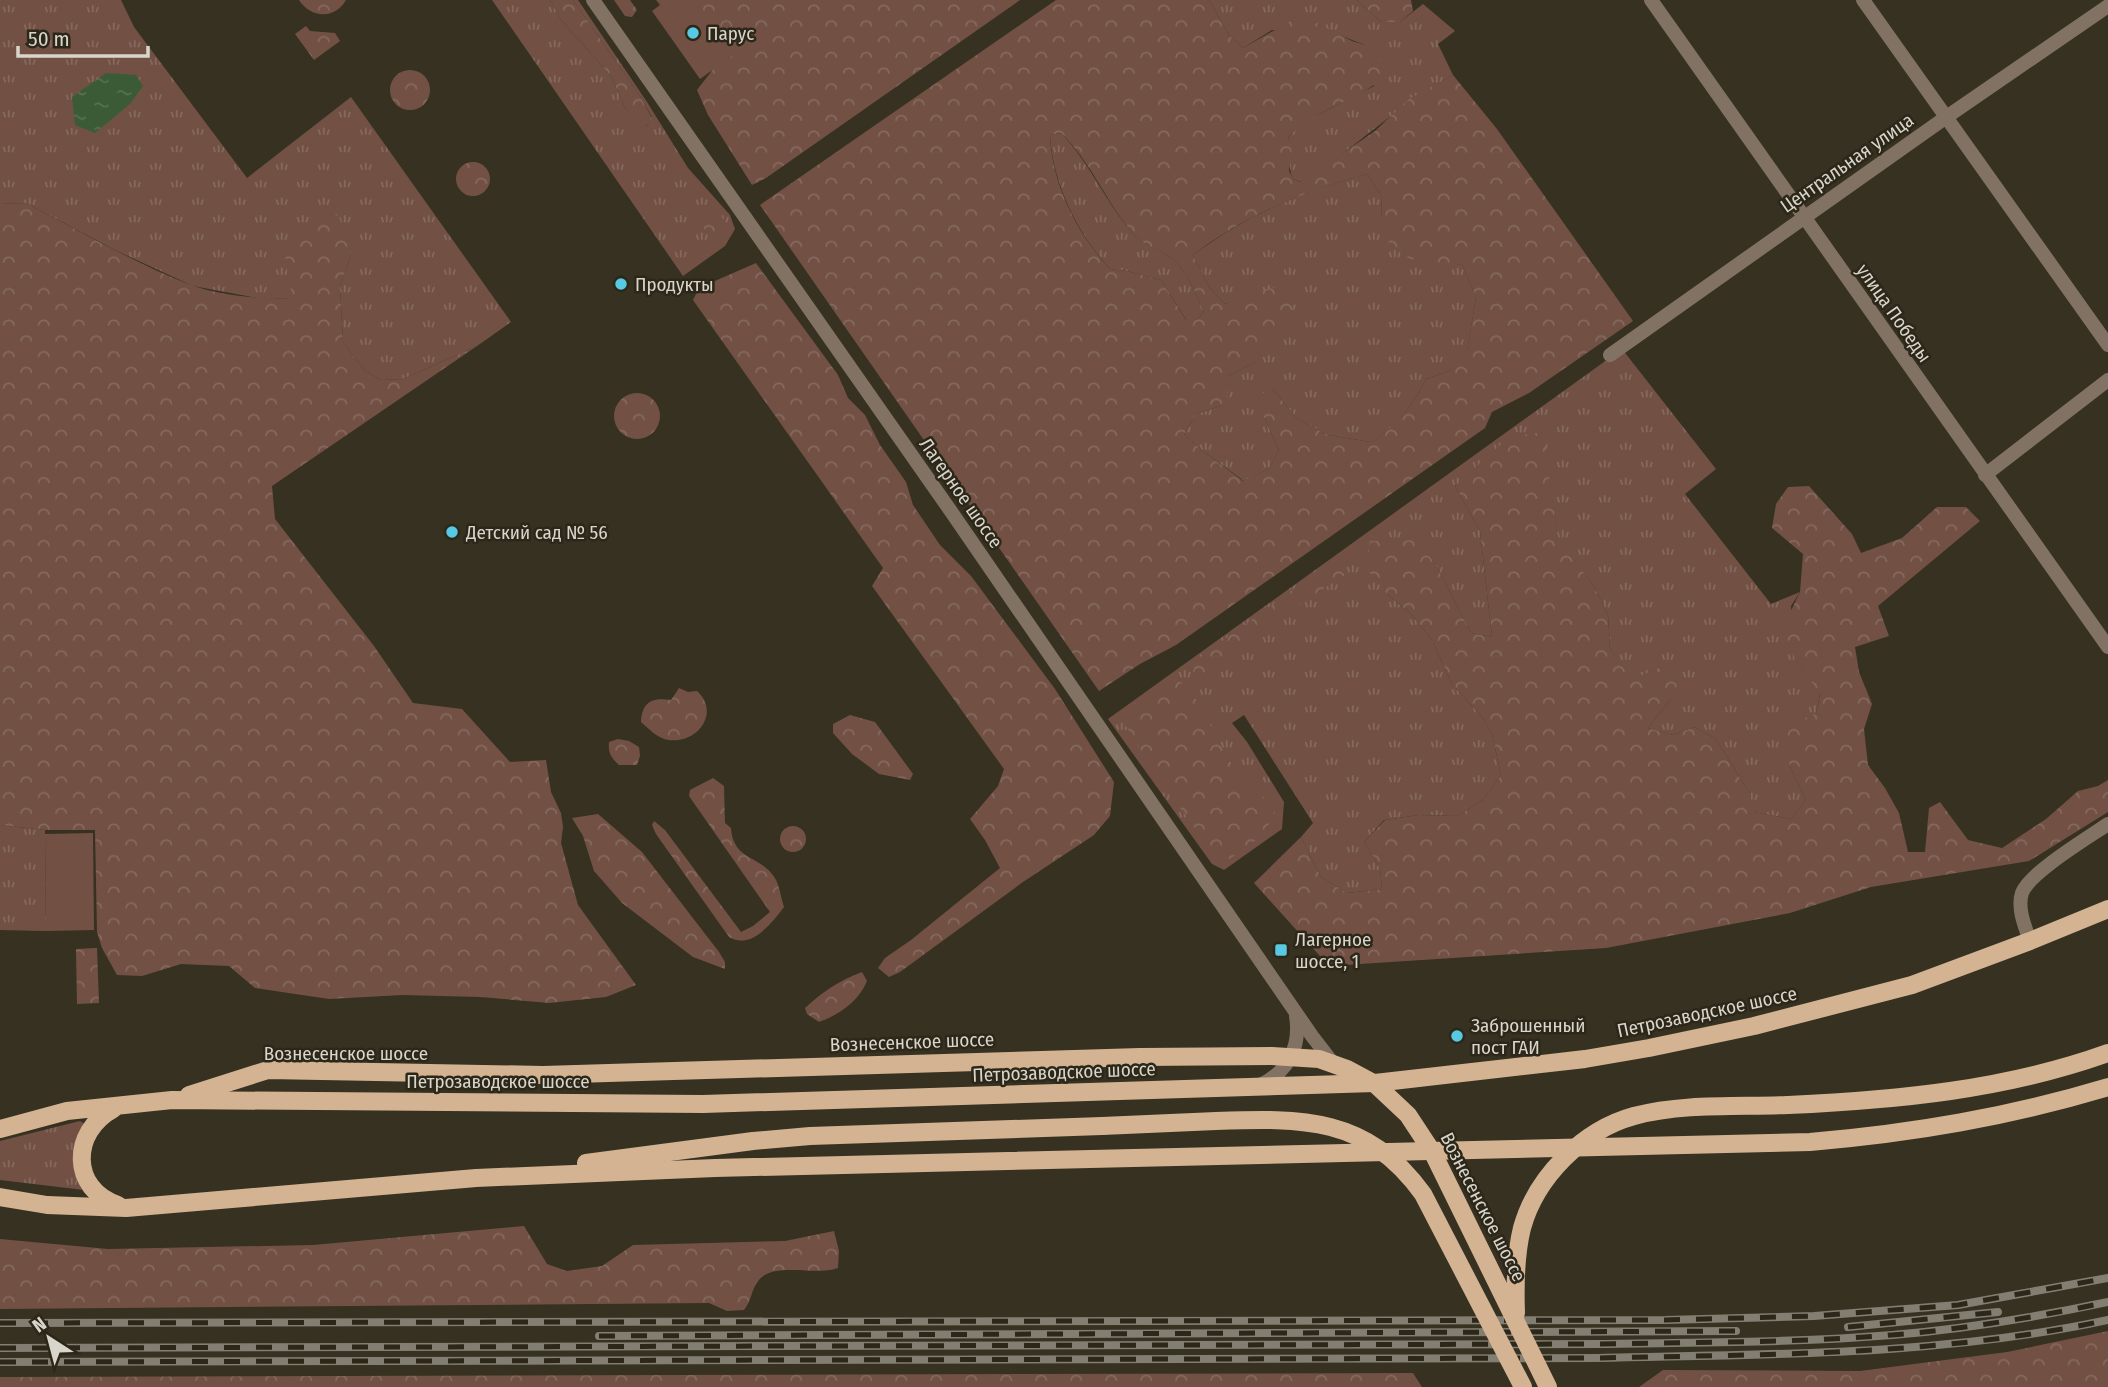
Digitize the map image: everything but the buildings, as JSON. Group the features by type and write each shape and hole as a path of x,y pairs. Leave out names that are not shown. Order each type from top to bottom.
{"main road":[{"name":"Петрозаводское шоссе","path":"0,1129 67,1111 172,1100 703,1104 1349,1084 1585,1059 1754,1026 1912,985 2030,942 2108,909"},
{"name":"Вознесенское шоссе","path":"1516,1320 1515,1278 1522,1227 1540,1188 1574,1149 1613,1124 1633,1116 1693,1108 1875,1101 1971,1088 2036,1074 2108,1053"},
{"name":"Вознесенское шоссе","path":"172,1100 268,1070 543,1075 1140,1057 1272,1056 1320,1059 1375,1084 1408,1115 1433,1153 1548,1387"},
{"path":"0,1197 47,1205 126,1208 475,1178 715,1168 1811,1142 1889,1135 1956,1125 2019,1112 2108,1087"},
{"path":"126,1208 103,1199 94,1190 87,1180 81,1156 87,1132 94,1122 115,1108 127,1105"},
{"path":"475,1178 810,1136 1283,1119 1313,1122 1362,1139 1408,1172 1423,1194 1523,1387"}],"street":[{"name":"Лагерное шоссе","path":"593,0 950,510 1295,1011 1349,1084"},
{"name":"улица Победы","path":"1651,0 2108,647"},
{"path":"1863,0 2108,345"},
{"name":"Центральная улица","path":"1610,355 2108,6"},
{"path":"1985,475 2108,380"},
{"path":"2030,942 2020,904 2022,892 2031,881 2064,854 2108,824"},
{"path":"1254,1088 1269,1082 1282,1072 1291,1058 1297,1039 1295,1011"}],"green space":[{"path":"0,0 121,0 134,27 247,178 351,97 511,322 477,346 403,379 381,380 364,370 343,342 340,287 351,254 292,298 262,299 193,286 117,251 26,203 0,204"},
{"path":"299,0 346,0 336,11 323,14 309,10"},
{"path":"492,0 550,0 562,21 611,76 625,108 646,127 652,117 573,0 578,0 688,168 730,215 735,229 725,246 683,276"},
{"path":"550,0 573,0 640,96 652,118 645,128 625,108 611,76 562,21"},
{"path":"614,0 630,0 637,10 632,17 625,16"},
{"name":"Парус","path":"656,0 696,0 735,54 700,79 652,11 660,5"},
{"path":"691,0 1020,0 766,178 752,185 708,115 697,90 714,68"},
{"path":"1056,0 1209,0 1229,35 1243,48 1294,19 1311,20 1365,45 1383,64 1388,74 1364,91 1311,119 1288,137 1292,153 1289,171 1293,179 1300,182 1375,131 1409,99 1453,75 1497,129 1633,321 1529,393 1492,412 1485,428 1176,645 1140,664 1099,691 760,205","holes":["1061,133 1135,235 1170,257 1182,269 1204,312 1196,320 1186,320 1161,280 1110,269 1087,240 1068,207 1056,172 1050,135","1367,174 1381,195 1382,219 1390,246 1410,259 1462,265 1476,297 1467,351 1449,371 1426,379 1403,415 1371,442 1328,435 1297,419 1272,388 1258,396 1279,450 1269,469 1243,481 1184,434 1196,414 1220,406 1228,396 1226,377 1255,362 1292,323 1293,303 1281,286 1225,304 1209,287 1193,255 1213,240 1276,206 1320,188"]},
{"path":"1209,0 1357,0 1381,22 1400,22 1423,4 1455,31 1438,44 1453,75 1414,99 1301,182 1293,179 1291,174 1288,137 1302,123 1374,86 1365,45 1337,34 1272,30 1243,48 1229,35"},
{"path":"1357,0 1411,0 1413,11 1400,22 1381,22"},
{"path":"306,26 310,31 335,33 340,41 314,60 295,34"},
{"path":"410,70 418,71 424,76 429,82 429,98 424,104 418,109 410,110 402,109 396,104 391,98 390,90 391,82 396,76 402,71"},
{"path":"1061,133 1135,235 1170,257 1182,269 1204,312 1196,320 1187,321 1161,280 1110,269 1098,255 1077,224 1056,172 1050,135"},
{"path":"473,162 485,167 490,179 485,191 473,196 461,191 456,179 461,167"},
{"path":"1367,174 1381,195 1382,219 1438,261 1462,265 1476,297 1467,352 1449,371 1426,379 1403,415 1389,430 1371,442 1328,435 1297,419 1272,388 1264,417 1279,450 1269,469 1244,481 1184,434 1196,414 1220,406 1226,377 1255,362 1240,299 1225,304 1209,287 1193,255 1235,227 1276,206"},
{"path":"26,203 128,257 191,285 227,294 268,298 292,298 284,250 338,213 351,254 340,287 343,342 364,370 381,380 403,379 477,346 272,486 275,519 374,646 413,703 462,709 510,762 546,760 551,792 561,813 561,843 578,905 636,985 606,997 549,1003 481,997 402,995 329,999 255,988 229,966 181,964 142,976 117,975 102,948 97,932 95,830 45,830 0,825 0,204"},
{"path":"708,211 717,212 725,221 720,233 714,236 704,229 702,220"},
{"path":"756,263 838,375 848,398 865,415 880,445 906,482 913,505 940,545 971,576 1055,689 1114,782 1110,816 1094,835 1023,882 900,972 889,977 878,968 885,958 1000,868 970,819 998,786 1004,769 872,586 883,568 693,300 699,288"},
{"path":"1622,349 1716,469 1685,494 1771,604 1800,592 1791,606 1795,659 1820,693 1816,714 1788,762 1806,800 1791,819 1753,812 1750,794 1716,739 1694,727 1673,735 1648,728 1671,699 1660,667 1632,681 1610,648 1608,615 1594,586 1558,540 1542,432 1455,486 1480,531 1492,637 1471,633 1437,567 1419,541 1387,594 1411,614 1432,640 1452,684 1482,717 1492,734 1501,775 1483,800 1457,816 1419,815 1384,820 1364,842 1380,868 1382,889 1347,893 1321,877 1301,837 1313,823 1244,715 1232,723 1284,802 1282,829 1224,870 1212,864 1108,719"},
{"path":"637,393 646,394 653,400 659,407 659,425 653,432 646,438 637,439 628,438 621,432 615,425 614,416 615,407 621,400 628,394"},
{"path":"1543,432 1558,539 1594,586 1608,615 1610,648 1632,680 1660,667 1681,676 1671,699 1648,728 1673,735 1694,727 1716,739 1750,794 1754,812 1791,819 1806,800 1788,762 1784,726 1816,714 1820,694 1795,659 1783,627 1800,592 1803,554 1772,528 1776,504 1788,487 1809,486 1852,534 1861,553 1902,538 1937,507 1966,507 1980,521 1878,606 1889,636 1855,647 1859,672 1872,704 1864,729 1868,765 1899,813 1908,852 1925,852 1929,808 1940,802 1968,840 2002,848 2046,819 2078,791 2098,786 2108,780 2108,812 2029,861 1871,887 1790,913 1606,948 1329,966 1254,883 1301,837 1321,877 1347,893 1382,889 1380,868 1364,842 1385,820 1419,815 1457,816 1483,800 1501,775 1492,734 1482,717 1452,684 1432,640 1366,568 1370,541 1419,540 1437,567 1471,633 1492,637 1480,531 1455,486 1509,437"},
{"path":"1335,559 1344,566 1344,576 1273,624 1205,678 1192,676 1196,660"},
{"path":"1173,673 1196,699 1243,785 1269,800 1275,817 1253,843 1230,859 1214,852 1194,827 1157,776 1119,715"},
{"path":"679,688 688,692 697,691 707,708 706,717 702,725 689,737 679,740 661,738 641,722 643,710 653,700 671,700"},
{"path":"850,715 875,722 913,774 910,780 879,774 852,754 833,733 833,724"},
{"path":"618,739 639,747 637,765 619,765 612,758 609,742"},
{"path":"713,778 724,786 725,823 731,828 737,847 770,872 777,883 784,907 760,933 745,940 729,937 652,825 654,821 665,830 741,932 753,926 770,912 689,796 690,790"},
{"path":"598,814 642,852 719,952 725,962 725,969 693,957 622,903 594,871 583,836 572,818"},
{"path":"0,825 45,830 46,931 0,930"},
{"path":"793,826 802,830 806,839 802,848 793,852 784,848 780,839 784,830"},
{"path":"93,833 94,930 46,931 45,834"},
{"path":"97,948 99,1003 77,1004 76,949"},
{"path":"862,972 867,981 859,995 848,1006 819,1022 807,1014 805,1008 818,997"},
{"path":"80,1121 85,1124 75,1164 84,1190 0,1180 0,1141"},
{"path":"524,1226 547,1264 567,1271 602,1266 633,1245 785,1241 834,1231 839,1251 838,1268 769,1273 756,1284 744,1310 727,1311 709,1303 0,1309 0,1239 108,1249 313,1245"},
{"path":"2108,1331 2108,1387 1639,1387 1663,1370 1860,1371 2007,1352"},
{"path":"1413,1373 1422,1387 0,1387 0,1377"}],"water":[{"path":"106,73 136,75 143,86 130,104 95,133 75,125 72,97"}],"railway":[{"path":"0,1323 1665,1320 1814,1316 1958,1305 2108,1278"},
{"path":"0,1348 1746,1342 1856,1338 1919,1332 2001,1322 2108,1302"},
{"path":"1848,1327 1998,1312"},
{"path":"0,1362 1599,1358 1791,1354 1918,1347 1982,1341 2108,1320"},
{"path":"599,1336 1736,1331"}],"place":[{"name":"Парус","path":"693,33"},
{"name":"Продукты","path":"621,284"},
{"name":"Детский сад № 56","path":"452,532"},
{"name":"Лагерное шоссе, 1","path":"1281,950"},
{"name":"Заброшенный пост ГАИ","path":"1457,1036"}]}
